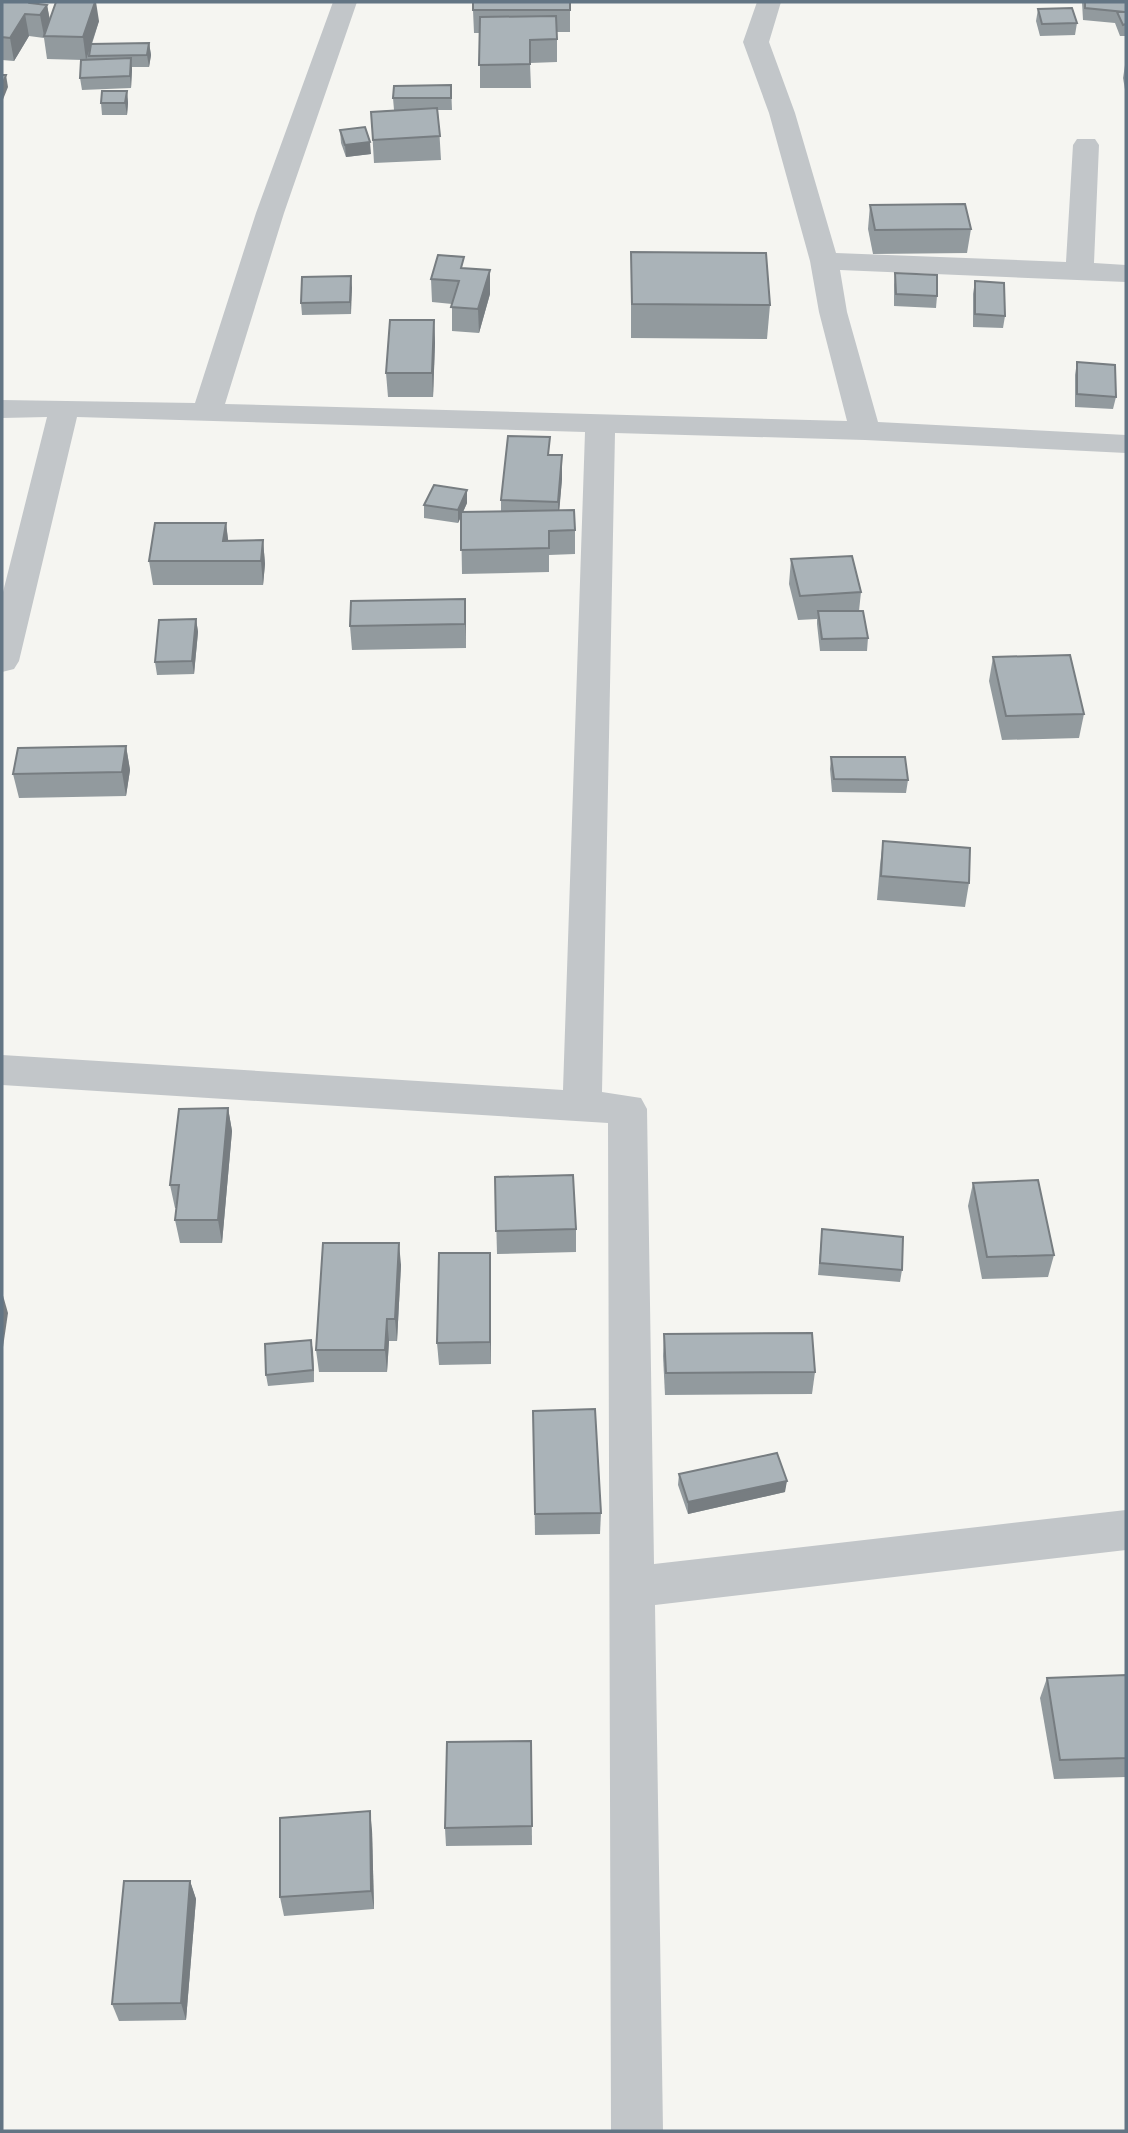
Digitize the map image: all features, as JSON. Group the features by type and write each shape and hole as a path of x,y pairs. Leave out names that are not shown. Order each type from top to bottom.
{"street":[{"path":"207,413 270,213 345,2"},
{"path":"769,2 756,42 782,113 824,261 834,312 865,431"},
{"path":"1080,270 1086,145"},
{"path":"824,261 1126,273"},
{"path":"2,661 64,408"},
{"path":"2,410 64,408 600,426 865,431 1126,443"},
{"path":"582,1106 600,426"},
{"path":"2,1070 627,1109 637,2131"},
{"path":"632,1587 1126,1530"}],"building":[{"path":"2,2 47,5 40,15 25,14 10,38 2,37"},
{"path":"56,2 95,2 83,37 44,36"},
{"path":"473,2 570,2 570,10 473,10"},
{"path":"1085,2 1126,2 1126,24 1123,25 1117,12 1125,12 1085,8"},
{"path":"1072,8 1077,23 1042,24 1038,9"},
{"path":"556,16 557,39 530,40 530,64 479,65 480,17"},
{"path":"149,43 147,55 89,56 91,44"},
{"path":"131,58 130,76 80,78 81,60"},
{"path":"451,85 451,98 393,98 394,86"},
{"path":"102,91 127,91 125,103 101,103"},
{"path":"437,108 440,136 373,140 371,112"},
{"path":"365,127 370,142 345,145 340,130"},
{"path":"965,204 971,229 875,230 870,205"},
{"path":"631,252 766,253 770,305 632,304"},
{"path":"438,255 464,257 461,268 490,270 478,309 451,307 459,281 431,279"},
{"path":"895,273 937,275 937,296 896,294"},
{"path":"351,276 350,302 301,303 302,277"},
{"path":"975,281 1004,283 1005,316 975,314"},
{"path":"390,320 434,320 432,373 386,373"},
{"path":"1077,362 1115,365 1116,397 1077,394"},
{"path":"508,436 550,437 548,455 562,455 558,502 501,500"},
{"path":"434,485 467,490 458,510 424,505"},
{"path":"574,510 575,530 549,531 549,548 461,550 461,512"},
{"path":"155,523 226,523 223,541 263,540 261,561 149,561"},
{"path":"852,556 861,592 800,596 791,559"},
{"path":"465,599 465,624 350,626 351,601"},
{"path":"818,611 863,611 868,638 822,639"},
{"path":"196,619 192,661 155,662 159,620"},
{"path":"1070,655 1084,714 1006,716 993,657"},
{"path":"126,746 122,772 13,774 18,748"},
{"path":"831,757 905,757 908,780 834,779"},
{"path":"883,841 970,848 969,883 881,876"},
{"path":"228,1108 218,1220 175,1220 179,1185 170,1185 179,1109"},
{"path":"573,1175 576,1229 496,1231 495,1177"},
{"path":"1038,1180 1054,1255 987,1257 973,1183"},
{"path":"822,1229 903,1237 902,1270 820,1263"},
{"path":"323,1243 399,1243 395,1319 387,1319 385,1350 316,1350"},
{"path":"439,1253 490,1253 490,1342 437,1343"},
{"path":"812,1333 815,1372 666,1373 664,1334"},
{"path":"311,1340 313,1370 266,1375 265,1344"},
{"path":"595,1409 601,1513 535,1514 533,1411"},
{"path":"777,1453 787,1481 688,1502 679,1474"},
{"path":"1126,1675 1126,1758 1060,1760 1047,1678"},
{"path":"531,1741 532,1826 445,1828 447,1742"},
{"path":"370,1811 371,1891 280,1897 280,1818"},
{"path":"124,1881 190,1881 181,2003 112,2004"}]}
